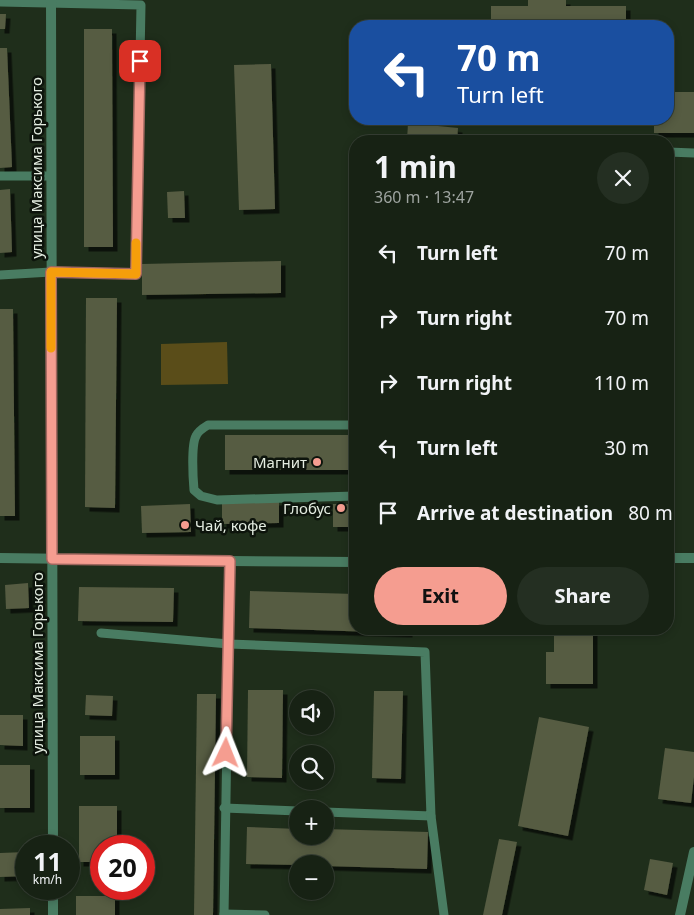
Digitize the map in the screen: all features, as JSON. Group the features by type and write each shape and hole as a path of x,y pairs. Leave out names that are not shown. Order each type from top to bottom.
{"street":[{"name":"улица Максима Горького","path":"51,1 53,835"},
{"path":"0,558 349,562"},
{"path":"674,558 694,558"},
{"path":"680,915 694,852"},
{"path":"53,900 53,915"}],"lane":[{"path":"0,2 51,1 141,5 136,274 51,272 0,275"},
{"path":"674,152 694,153"},
{"path":"0,176 51,176"},
{"path":"349,425 208,425 199,431 194,438 192,478 194,490 201,496 217,500 349,496"},
{"path":"230,561 224,808 224,914 265,915"},
{"path":"101,632 229,644 425,652 431,816 444,915"},
{"path":"224,808 289,811"},
{"path":"334,812 431,816"}],"shaded area":[{"path":"227,342 228,384 161,385 161,344"}],"building":[{"path":"528,0 566,0 566,6 626,6 626,20 491,20 491,6 528,6"},
{"path":"0,14 6,14 5,29 0,29"},
{"path":"84,29 112,29 113,247 84,247"},
{"path":"0,48 7,48 12,167 0,168"},
{"path":"271,64 275,209 239,210 234,65"},
{"path":"674,92 694,92 694,133 654,133 654,125 674,125"},
{"path":"408,125 458,128 457,135 407,135"},
{"path":"10,189 12,252 0,253 0,190"},
{"path":"184,191 185,218 168,218 167,192"},
{"path":"281,261 281,293 142,295 142,264"},
{"path":"86,298 117,298 115,508 85,507"},
{"path":"0,309 13,309 15,516 0,516"},
{"path":"225,435 349,435 349,470 225,470"},
{"path":"222,501 279,501 279,523 222,524"},
{"path":"190,504 191,532 142,533 141,506"},
{"path":"333,504 349,504 349,527 333,527"},
{"path":"28,583 29,608 6,609 5,585"},
{"path":"79,587 174,588 173,622 78,621"},
{"path":"250,591 349,594 349,631 249,628"},
{"path":"554,635 593,635 593,684 546,684 546,652 554,652"},
{"path":"248,690 283,690 282,778 247,777"},
{"path":"374,691 403,691 401,779 372,778"},
{"path":"197,694 216,694 213,915 194,915"},
{"path":"86,695 113,696 112,716 85,715"},
{"path":"0,715 23,715 23,746 0,745"},
{"path":"539,717 589,727 568,836 518,826"},
{"path":"80,736 115,736 115,775 80,775"},
{"path":"665,748 694,752 691,803 658,799"},
{"path":"0,765 30,765 30,808 0,808"},
{"path":"79,806 117,806 117,835 90,835 90,862 80,862"},
{"path":"247,827 289,829 289,845 334,845 334,829 428,832 427,869 334,866 334,855 289,855 289,865 246,864"},
{"path":"499,839 517,842 502,915 483,915"},
{"path":"15,852 15,876 0,877 0,853"},
{"path":"650,859 673,863 667,895 644,890"},
{"path":"80,896 90,896 90,900 115,900 115,915 76,915 76,900 80,900"},
{"path":"30,908 30,915 0,915 0,909"}],"slow traffic":[{"path":"51,348 51,272 136,274 136,243"}],"place":[{"name":"Магнит","path":"317,462"},
{"name":"Глобус","path":"341,508"},
{"name":"Чай, кофе","path":"185,525"}],"route":[{"path":"140,61 136,274 51,272 52,559 230,561 226,753"}]}
